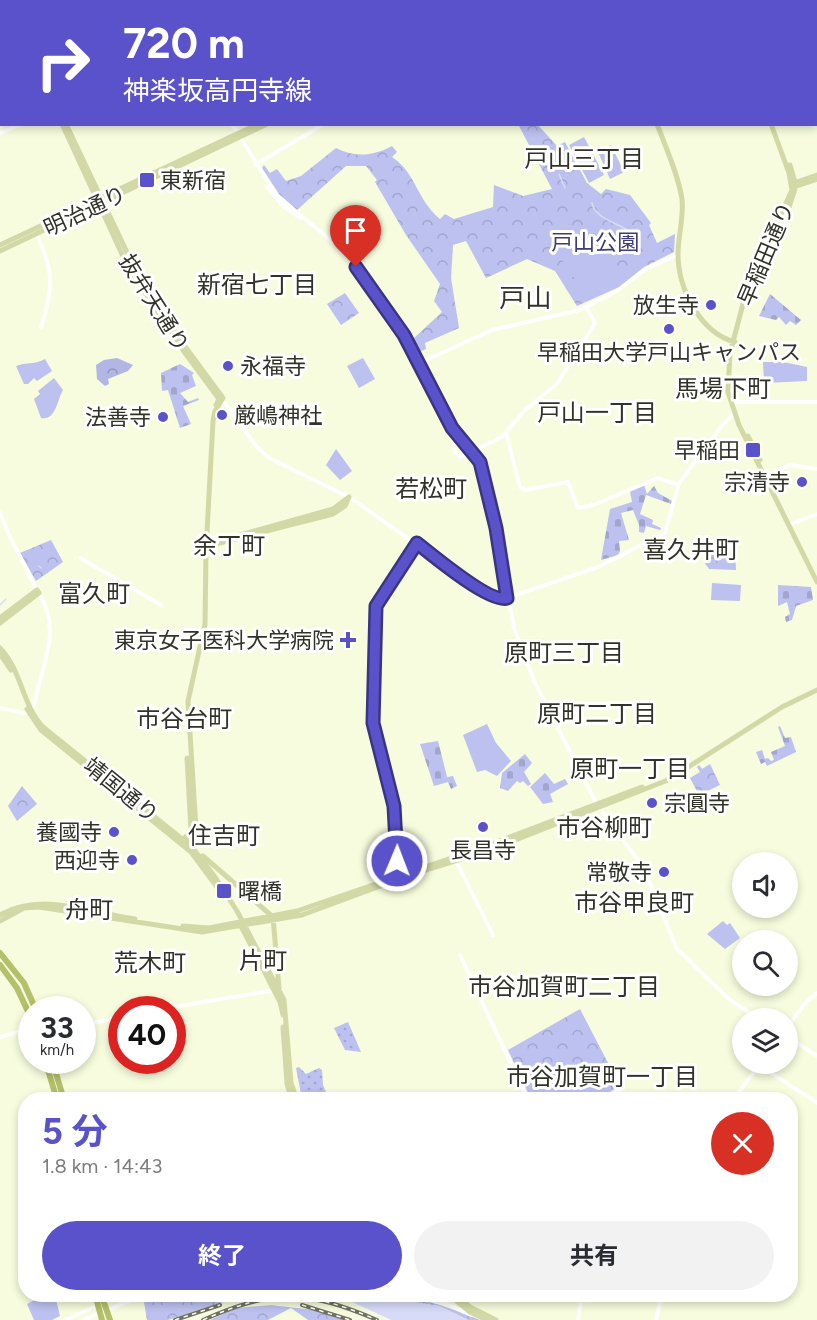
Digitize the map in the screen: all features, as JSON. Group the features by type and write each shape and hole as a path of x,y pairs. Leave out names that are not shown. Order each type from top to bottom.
{"highway":[{"path":"0,953 19,976 29,996"},
{"path":"0,965 21,996"},
{"path":"49,1074 55,1092"},
{"path":"56,1074 62,1092"},
{"path":"100,1304 102,1320"},
{"path":"102,1311 110,1320"}],"main road":[{"path":"63,126 100,202"},
{"path":"67,126 100,202"},
{"name":"明治通り","path":"239,137 255,126"},
{"name":"明治通り","path":"0,245 36,231 263,126"},
{"path":"658,126 682,200 678,255 682,282 695,308 713,330 735,342"},
{"name":"早稲田通り","path":"773,126 794,185 793,201 753,283 735,342 732,402 735,413 817,582"},
{"path":"794,185 817,179"},
{"name":"抜弁天通り","path":"100,202 130,262 222,396 222,401"},
{"name":"抜弁天通り","path":"100,202 127,265 183,351 222,401"},
{"name":"明治通り","path":"0,250 36,231"},
{"path":"154,299 192,351"},
{"path":"184,843 191,830 185,701 187,682 201,635 214,417 222,401"},
{"path":"205,545 333,509 349,497"},
{"name":"早稲田通り","path":"790,524 817,574"},
{"path":"0,618 38,592"},
{"path":"0,623 38,592"},
{"name":"靖国通り","path":"0,648 15,669 30,711"},
{"name":"靖国通り","path":"0,654 11,670 41,730 199,853 277,986 282,1009 286,1076 290,1092"},
{"path":"0,921 24,908 39,907 199,932 273,919 455,859 668,780 782,707 817,690"},
{"path":"598,805 618,795 668,780"},
{"name":"靖国通り","path":"184,843 209,872 237,911 277,986 285,1006 291,1083 294,1092"},
{"path":"199,853 273,919 278,972 277,986"},
{"path":"209,872 218,868"},
{"path":"0,915 22,904 43,903 119,917 214,929"},
{"path":"277,986 278,972"},
{"path":"460,1302 477,1316 487,1320"},
{"path":"462,1302 496,1320"}],"street":[{"path":"0,134 17,126"},
{"path":"233,126 275,198 332,241 356,267 404,335 452,428 459,456 463,457 506,433 525,410 557,384 593,331 595,322 586,307"},
{"path":"256,165 321,126"},
{"path":"36,231 46,254 51,280 49,299 40,327"},
{"path":"420,363 492,330 562,315 586,307 617,291 646,269 678,255"},
{"path":"222,401 264,454 349,497 472,583 499,599 598,567 665,533 678,484 735,413"},
{"path":"732,402 817,402"},
{"path":"452,428 480,462 487,486 507,598 523,657 598,805 643,867 677,950 730,1000 742,1008"},
{"path":"506,433 523,489 568,482 578,508 593,505 658,478 678,484"},
{"path":"766,476 790,465 817,469"},
{"path":"0,512 18,556 49,613 51,632 30,711 0,708"},
{"path":"790,524 817,513"},
{"path":"400,876 394,806 373,723 376,606 417,543"},
{"path":"80,558 161,604"},
{"path":"455,859 493,935"},
{"path":"460,955 524,1092"},
{"path":"186,1004 277,986"},
{"path":"798,1013 817,993"},
{"path":"0,1037 18,1032"},
{"path":"798,1044 817,1056"},
{"path":"739,1092 752,1074"},
{"path":"774,1074 817,1103"},
{"path":"616,1092 623,1088"},
{"path":"65,1320 105,1302"},
{"path":"83,1320 125,1302"},
{"path":"438,1302 477,1316"},
{"path":"578,1320 581,1302"},
{"path":"656,1320 661,1302"}],"green space":[{"name":"戸山公園","path":"519,126 539,126 557,146 565,142 587,183 601,194 606,189 630,195 651,223 649,225 657,243 675,234 674,252 644,267 619,287 577,306 555,271 527,259 486,278 466,241 453,245 451,278 459,328 425,343 426,349 419,352 413,339 442,312 434,301 440,284 406,235 375,182 377,180 366,166 346,166 297,210 279,194 262,168 264,165 270,173 277,169 286,181 301,176 336,148 364,155 392,146 397,152 392,157 407,171 426,203 440,219 445,214 454,219 493,207 494,185 523,196 552,189"},
{"path":"584,137 604,175 589,183 569,145"},
{"path":"611,145 624,172 610,179 598,152"},
{"path":"353,207 381,239 362,251 341,226"},
{"path":"590,247 605,254 622,274 589,300 562,260"},
{"path":"345,293 359,313 341,325 327,304"},
{"path":"770,294 801,320 796,325 790,321 786,325 779,317 776,320 759,316"},
{"path":"117,358 133,365 128,371 108,379 109,384 105,386 97,379 96,365 104,360"},
{"path":"363,358 375,379 359,388 347,366"},
{"path":"45,359 52,371 37,381 34,378 28,384 24,384 16,366"},
{"path":"763,362 783,362 807,367 807,381 764,383"},
{"path":"180,364 194,373 192,375 196,386 180,393 188,402 198,398 199,400 183,406 191,424 180,428 168,390 162,391 161,373"},
{"path":"54,378 63,390 53,413 46,418 41,418 34,399 40,394 38,391"},
{"path":"336,449 352,471 340,480 326,465"},
{"path":"644,485 647,494 654,486 658,493 672,501 671,504 646,495 640,514 653,520 652,524 661,528 660,530 646,526 644,533 639,532 639,525 633,510 621,513 629,540 619,541 618,555 601,560 610,509 632,502 630,491"},
{"path":"51,540 63,562 36,581 20,553"},
{"path":"714,544 735,548 736,570 709,569 705,563 706,550 712,549"},
{"path":"712,583 741,585 740,601 711,600"},
{"path":"778,585 811,587 813,600 796,606 792,620 786,622 785,617 790,614 787,602 778,606"},
{"path":"487,724 496,743 511,761 497,776 485,770 477,772 463,735"},
{"path":"780,726 785,738 791,737 796,752 767,766 765,762 761,764 756,752 762,750 765,759 768,758 771,761 774,760 771,752 785,746 778,727"},
{"path":"438,741 447,777 443,778 453,776 457,786 451,789 448,782 434,786 420,744"},
{"path":"525,754 532,763 524,772 531,784 528,786 523,781 520,783 517,781 508,791 500,788 502,773"},
{"path":"710,764 720,785 699,795 690,778 700,772 697,767 699,765 702,769"},
{"path":"545,773 554,784 565,779 568,784 550,794 553,802 543,804 530,787"},
{"path":"22,786 37,804 17,821 8,806"},
{"path":"723,921 727,925 730,923 735,930 732,930 732,944 725,949 707,934"},
{"path":"580,1009 620,1086 610,1092 528,1092 508,1050"},
{"path":"348,1022 361,1052 345,1050 334,1028"},
{"path":"299,1067 306,1074 319,1068 322,1070 326,1092 301,1092 296,1068"},
{"path":"57,1302 60,1316 52,1320 34,1320 27,1304"},
{"path":"144,1302 223,1302 168,1320 147,1320"},
{"path":"413,1302 428,1302 480,1320 468,1320 439,1306"},
{"path":"271,1305 314,1310 345,1320 308,1320 291,1308 268,1320 210,1320 235,1308"}],"shaded area":[{"path":"352,1302 414,1302 439,1306 468,1320 391,1320"}],"waterway":[{"path":"559,174 565,188"},
{"path":"592,203 597,213 629,231"},
{"path":"0,605 6,599"}],"railway":[{"path":"203,1320 254,1302"},
{"path":"325,1302 377,1320"},
{"path":"175,1320 220,1305"},
{"path":"302,1305 350,1320"}],"place":[{"name":"東新宿","path":"147,180"},
{"name":"放生寺","path":"711,305"},
{"name":"早稲田大学戸山キャンパス","path":"669,329"},
{"name":"永福寺","path":"228,366"},
{"name":"厳嶋神社","path":"222,415"},
{"name":"法善寺","path":"163,417"},
{"name":"早稲田","path":"753,450"},
{"name":"宗清寺","path":"802,482"},
{"name":"東京女子医科大学病院","path":"348,640"},
{"name":"宗圓寺","path":"652,803"},
{"name":"長昌寺","path":"483,827"},
{"name":"養國寺","path":"114,832"},
{"name":"西迎寺","path":"132,860"},
{"name":"常敬寺","path":"664,872"},
{"name":"曙橋","path":"224,891"}],"district":[{"name":"戸山三丁目","path":"584,158"},
{"name":"新宿七丁目","path":"257,284"},
{"name":"戸山","path":"525,298"},
{"name":"馬場下町","path":"723,388"},
{"name":"戸山一丁目","path":"597,412"},
{"name":"若松町","path":"431,488"},
{"name":"余丁町","path":"229,545"},
{"name":"喜久井町","path":"691,549"},
{"name":"富久町","path":"94,593"},
{"name":"原町三丁目","path":"564,652"},
{"name":"原町二丁目","path":"597,713"},
{"name":"市谷台町","path":"184,718"},
{"name":"原町一丁目","path":"630,768"},
{"name":"市谷柳町","path":"604,827"},
{"name":"住吉町","path":"224,835"},
{"name":"市谷甲良町","path":"634,902"},
{"name":"舟町","path":"89,909"},
{"name":"片町","path":"263,960"},
{"name":"荒木町","path":"150,962"},
{"name":"市谷加賀町二丁目","path":"564,986"},
{"name":"市谷加賀町一丁目","path":"602,1076"}],"route":[{"path":"356,267 404,335 452,428 463,443 477,455 487,486 496,528 507,598 501,600 472,583 417,543 377,603 373,723 398,829 397,861"}]}
